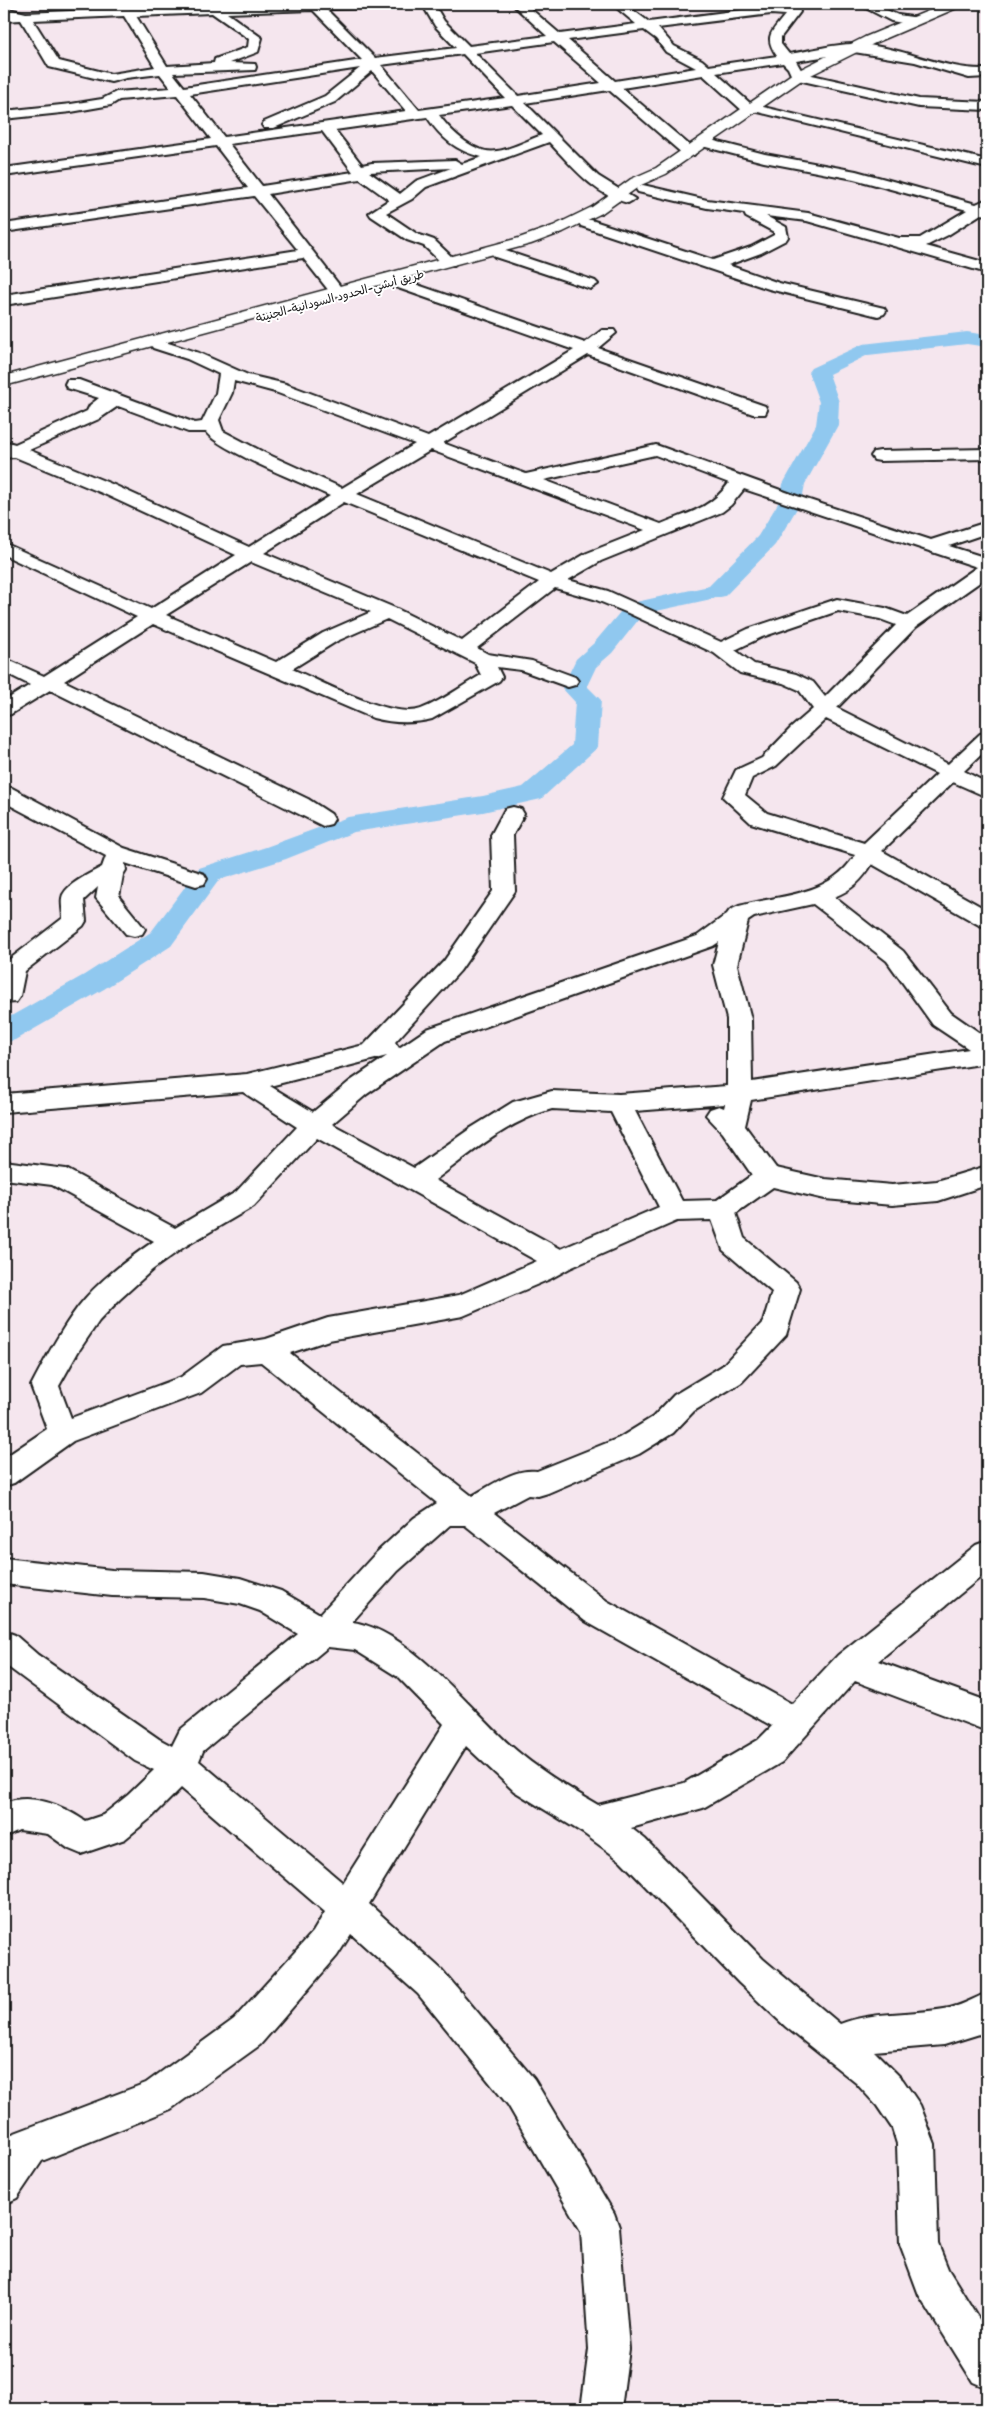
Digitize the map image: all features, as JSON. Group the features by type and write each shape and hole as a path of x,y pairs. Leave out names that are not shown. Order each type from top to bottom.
{"highway":[{"path":"624,198 636,182 661,171 798,76 854,48 955,4"},
{"name":"طريق أبشي-الحدود السودانية-الجنينة","path":"4,387 79,364 159,345 390,280 500,254 554,238 643,189 661,171"},
{"path":"4,382 79,364 338,292 390,280 525,241 583,222"}],"street":[{"path":"4,16 122,8 215,10 291,5 367,4"},
{"path":"428,4 439,23 593,179 624,198"},
{"path":"518,4 610,86 689,152"},
{"path":"618,4 660,36 670,50 697,63 751,108 987,164"},
{"path":"718,4 729,15 775,37"},
{"path":"864,4 896,18 915,21"},
{"path":"316,6 373,64 414,114"},
{"path":"122,8 163,70 308,253 316,267 338,292"},
{"path":"116,96 793,8"},
{"path":"793,8 775,37 776,44 786,59 794,66 798,76 919,103 979,120"},
{"path":"178,88 208,67 254,49 256,38 215,10"},
{"path":"4,12 25,16 64,79"},
{"path":"8,158 10,171 516,100 854,48 918,59 933,65 969,74 987,74"},
{"path":"54,64 111,78 125,74 208,67 310,71"},
{"path":"243,137 330,98 373,64"},
{"path":"4,116 106,102 163,70"},
{"path":"919,103 987,106"},
{"path":"430,111 459,146 472,152 499,156 511,165"},
{"path":"325,126 360,173 377,188 400,200"},
{"path":"4,228 258,191 360,173 372,167 476,163 552,136"},
{"path":"702,142 764,158 856,175 984,207"},
{"path":"449,262 429,244 412,238 376,213 400,200 421,184 471,167 476,163"},
{"path":"643,189 707,204 808,217 987,268"},
{"path":"711,266 755,250 781,237 781,230 774,224 735,207"},
{"path":"898,243 923,242 984,207"},
{"path":"583,222 774,286 878,311"},
{"path":"4,300 308,253"},
{"path":"500,254 590,284"},
{"path":"390,280 759,410"},
{"path":"4,710 343,495 432,444 586,350 608,333"},
{"path":"159,345 193,356 242,379 280,388 661,530"},
{"path":"227,373 224,393 210,420 211,426 217,435 258,457 343,495 552,581 602,595 720,649 747,669 788,678 806,686 824,710 987,791"},
{"path":"58,431 93,411 111,397 73,384"},
{"path":"7,451 93,415 116,400 194,428 211,426"},
{"path":"525,478 656,450 791,500 987,564"},
{"path":"7,451 108,488 249,554 388,612 476,652 568,681"},
{"path":"880,456 987,454"},
{"path":"476,652 552,581 594,557 716,508 725,501 740,480"},
{"path":"933,545 987,527"},
{"path":"4,548 151,616 380,714 405,717 425,715 492,677 476,652"},
{"path":"987,569 909,623 893,637 824,710 798,732 769,762 743,774 734,797 759,818 868,852 987,920"},
{"path":"720,649 755,633 837,605 884,614 909,623"},
{"path":"277,671 288,662 360,622 388,612"},
{"path":"4,664 300,804 323,819"},
{"path":"4,1103 247,1083 436,1035 705,941 738,915 747,911 817,896 838,888 854,875 868,852 987,738"},
{"path":"4,793 115,861 196,879"},
{"path":"371,1052 452,966 504,891 502,835 513,814"},
{"path":"115,861 107,898 134,929"},
{"path":"8,996 9,961 75,921 74,898 115,861"},
{"path":"817,896 895,956 942,1019 987,1050"},
{"path":"732,1127 740,1093 739,1019 726,965 738,915"},
{"path":"64,1433 45,1386 68,1344 89,1313 142,1264 174,1240 244,1199 314,1125 358,1088 436,1035"},
{"path":"416,1180 480,1134 522,1108 552,1100 620,1103 699,1098 987,1055"},
{"path":"247,1083 314,1125 560,1261"},
{"path":"699,1098 732,1127 768,1177"},
{"path":"620,1103 674,1211"},
{"path":"4,1170 57,1176 174,1240"},
{"path":"4,1474 64,1433 191,1385 234,1354 266,1350 328,1329 463,1304 540,1272 560,1261 674,1211 722,1210 768,1177 825,1189 892,1195 938,1191 987,1175"},
{"path":"4,1821 15,1814 54,1819 81,1838 113,1828 140,1806 180,1766 191,1741 323,1632 387,1562 425,1526 444,1513 470,1512 526,1482 538,1484 629,1446 663,1425 684,1403 732,1374 776,1327 786,1289 732,1243 722,1210"},
{"path":"266,1350 596,1611 796,1723"},
{"path":"595,1822 691,1797 770,1751 849,1665 987,1554"},
{"path":"4,1571 112,1583 204,1585 240,1591 270,1601 323,1632 361,1637 409,1667 526,1780 595,1822 633,1850 751,1970 798,2014 869,2070 890,2093 907,2118 916,2144 919,2244 933,2281 987,2368"},
{"path":"4,1645 27,1666 147,1750 180,1766 347,1908 430,1982 521,2092 600,2227 609,2349 601,2409"},
{"path":"849,1665 987,1716"},
{"path":"4,2185 16,2152 158,2096 247,2032 325,1944 464,1722"},
{"path":"835,2044 864,2034 941,2027 985,2016"}],"waterway":[{"path":"4,1033 94,982 161,939 209,874 276,853 348,825 483,804 532,793 585,747 588,700 574,688 585,664 603,648 635,609 717,591 767,540 791,500 794,484 827,425 829,402 818,372 863,350 967,338 987,341"}]}
